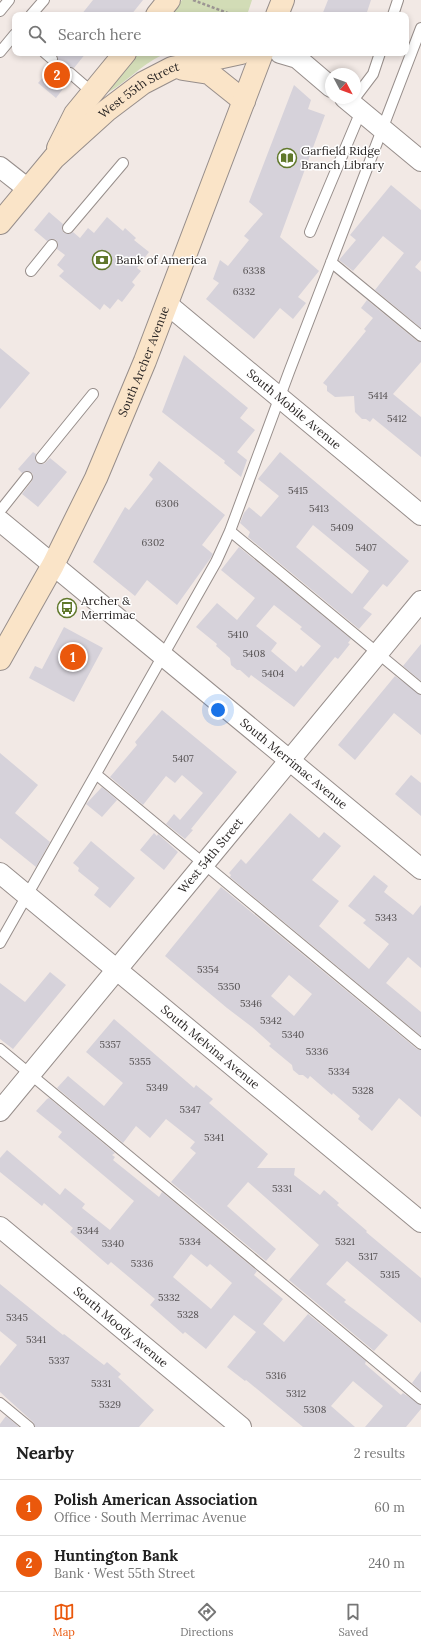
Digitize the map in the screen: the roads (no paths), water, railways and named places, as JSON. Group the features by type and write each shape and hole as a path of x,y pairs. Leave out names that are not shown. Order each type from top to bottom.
{"main road":[{"path":"159,12 169,0"},
{"path":"278,12 283,0"},
{"name":"West 55th Street","path":"54,158 75,114 123,56"},
{"name":"West 55th Street","path":"0,223 54,158 106,111 143,82 172,68 226,56"},
{"name":"South Archer Avenue","path":"0,659 53,565 96,478 125,411 261,56"},
{"path":"172,68 209,73 244,101"}],"street":[{"path":"290,56 297,58 325,82"},
{"path":"352,104 421,161"},
{"path":"0,167 28,189"},
{"name":"South Mobile Avenue","path":"167,304 421,515"},
{"name":"South Merrimac Avenue","path":"0,521 421,869"},
{"name":"West 54th Street","path":"0,1111 421,601"},
{"name":"South Melvina Avenue","path":"0,873 421,1222"},
{"name":"South Moody Avenue","path":"0,1227 241,1427"}],"lane":[{"path":"0,11 9,0"},
{"path":"34,12 44,0"},
{"path":"394,12 398,0"},
{"path":"0,944 97,775 216,562 230,530 279,397 421,28"},
{"path":"0,52 12,38"},
{"path":"361,91 373,74 379,56"},
{"path":"70,73 93,92"},
{"path":"310,232 352,104"},
{"path":"68,228 123,163"},
{"path":"31,271 52,245"},
{"path":"331,262 421,336"},
{"path":"41,458 93,394"},
{"path":"0,511 27,476"},
{"path":"230,530 421,689"},
{"path":"97,775 421,1044"},
{"path":"0,1049 421,1399"},
{"path":"0,1403 28,1427"}],"place":[{"name":"Huntington Bank","path":"57,75"},
{"name":"Garfield Ridge Branch Library","path":"287,158"},
{"name":"Bank of America","path":"102,260"},
{"name":"Archer & Merrimac","path":"67,608"},
{"name":"Polish American Association","path":"73,657"}]}
